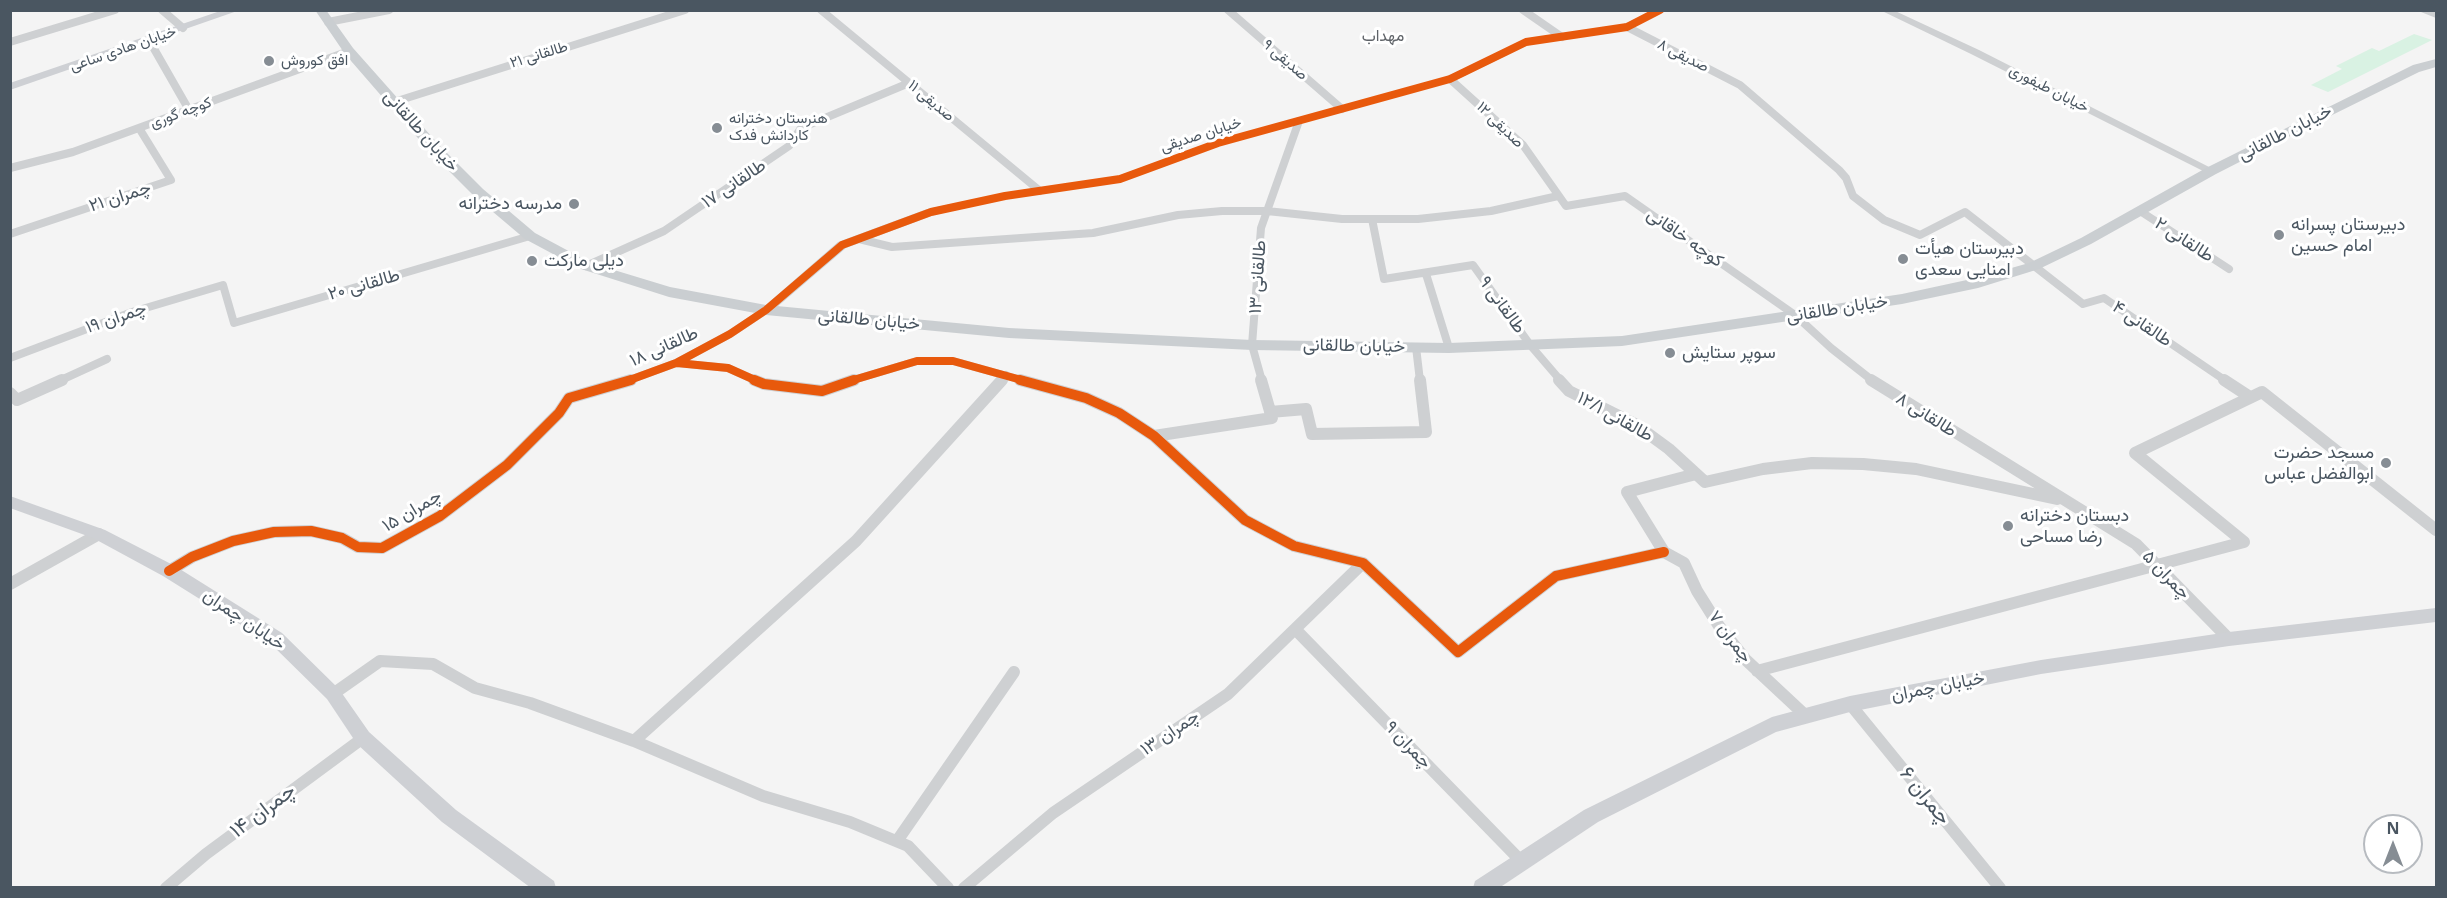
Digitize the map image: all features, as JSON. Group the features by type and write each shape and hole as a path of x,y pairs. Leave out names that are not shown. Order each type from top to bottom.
{"main road":[{"name":"خیابان هادی ساعی","path":"10,87 235,10"},
{"name":"خیابان طالقانی","path":"324,16 349,51 435,149 478,192 531,236 586,266 669,292 766,310 1009,333 1252,345 1449,348 1622,341 1902,299 1978,283 2034,266 2211,171 2416,68 2436,61"},
{"name":"خیابان چمران","path":"10,502 99,534 169,571 276,638 333,694 363,738 449,816 547,888"},
{"name":"خیابان چمران","path":"1482,888 1591,816 1772,725 1850,704 2041,667 2229,639 2436,615"}],"street":[{"path":"10,42 115,10"},
{"path":"162,10 183,28"},
{"path":"324,16 389,10"},
{"name":"طالقانی ۲۱","path":"394,102 685,10"},
{"name":"صدیقی ۱۱","path":"821,10 1040,191"},
{"name":"صدیقی ۹","path":"1228,10 1342,109"},
{"path":"1523,10 1562,37"},
{"name":"خیابان صدیقی","path":"766,310 842,245 931,212 1040,191 1120,179 1218,143 1450,79 1526,42 1627,27 1660,10"},
{"name":"خیابان طیفوری","path":"1884,10 1975,52 2211,171"},
{"path":"2424,10 2436,15"},
{"name":"صدیقی ۸","path":"1627,27 1740,85 1839,170 1846,178 1853,196 1884,220 1920,235 1965,212 2034,266"},
{"path":"149,40 189,110"},
{"name":"کوچه گوری","path":"10,168 73,152 349,51"},
{"name":"صدیقی ۱۲","path":"1450,79 1523,145 1566,206"},
{"name":"طالقانی ۱۷","path":"586,266 664,231 789,146 801,128 909,83"},
{"name":"طالقانی ۱۳","path":"1271,415 1252,345 1261,228 1299,121"},
{"name":"چمران ۲۱","path":"10,234 171,180 140,128"},
{"path":"859,239 892,247 1015,239 1093,233 1178,215 1268,211 1372,219 1455,216 1514,207 1558,196"},
{"name":"کوچه خاقانی","path":"1566,206 1625,196 1795,315"},
{"name":"طالقانی ۲","path":"2140,211 2229,269"},
{"path":"1372,219 1384,279 1426,274 1449,348"},
{"name":"طالقانی ۲۰","path":"223,285 234,323 531,236"},
{"name":"طالقانی ۹","path":"1426,274 1473,265 1531,346"},
{"name":"طالقانی ۴","path":"2034,266 2083,304 2104,298 2250,397"},
{"name":"چمران ۱۹","path":"10,358 122,315 223,285"},
{"name":"طالقانی ۱۸","path":"569,398 614,386 675,363 730,334 766,310"},
{"name":"طالقانی ۸","path":"1795,315 1831,348 1881,387 2066,501"},
{"name":"طالقانی ۱۲/۱","path":"1531,346 1569,391 1635,424 1669,448 1701,478"},
{"path":"1154,435 1306,409 1312,434 1426,432 1416,347"},
{"path":"10,393 17,400 107,359"},
{"path":"675,363 728,368 764,384 822,391 881,370 917,361 953,361 1086,398 1119,412 1154,435 1245,520 1294,546 1363,563 1458,652 1556,576 1664,552 1627,492 1763,469 1812,464 1863,464 1916,469 2066,501"},
{"path":"634,741 856,541 1006,375"},
{"path":"1757,671 2244,542 2135,453 2262,392 2436,530"},
{"name":"چمران ۱۵","path":"169,571 192,557 233,541 274,532 311,531 342,538 358,547 382,548 440,516 507,465 559,413 569,398"},
{"name":"چمران ۵","path":"2066,501 2136,544 2229,639"},
{"path":"10,584 99,534"},
{"name":"چمران ۷","path":"1664,552 1684,563 1697,591 1719,626 1757,671 1806,716"},
{"name":"چمران ۱۳","path":"964,888 1053,813 1228,694 1363,563"},
{"name":"چمران ۹","path":"1295,629 1522,862"},
{"path":"333,694 380,662 433,664 475,688 530,703 634,741 764,796 849,822 897,841 908,846 948,888"},
{"path":"897,841 1014,672"},
{"name":"چمران ۶","path":"1850,704 2000,888"},
{"name":"چمران ۱۴","path":"166,888 206,854 363,738"}],"green space":[{"path":"2414,34 2432,40 2328,92 2311,85 2342,69 2336,66 2372,48 2379,51"}],"cycle path":[{"path":"169,571 192,557 233,541 274,532 311,531 342,538 358,547 382,548 440,516 507,465 559,413 569,398 614,386 676,363 730,334 766,310 842,245 931,212 1005,196 1120,179 1218,143 1450,79 1526,42 1627,27 1660,10"},
{"path":"677,363 728,368 764,384 822,391 881,370 917,361 953,361 1086,398 1119,413 1154,436 1245,520 1294,546 1363,563 1458,652 1556,576 1664,552"}],"place":[{"name":"افق کوروش","path":"269,61"},
{"name":"هنرستان دخترانه کاردانش فدک","path":"717,128"},
{"name":"مدرسه دخترانه","path":"574,204"},
{"name":"دبیرستان پسرانه امام حسین","path":"2279,235"},
{"name":"دبیرستان هیأت امنایی سعدی","path":"1903,259"},
{"name":"دیلی مارکت","path":"532,261"},
{"name":"سوپر ستایش","path":"1670,353"},
{"name":"مسجد حضرت ابوالفضل عباس","path":"2386,463"},
{"name":"دبستان دخترانه رضا مساحی","path":"2008,526"}],"district":[{"name":"مهداب","path":"1383,36"}]}
